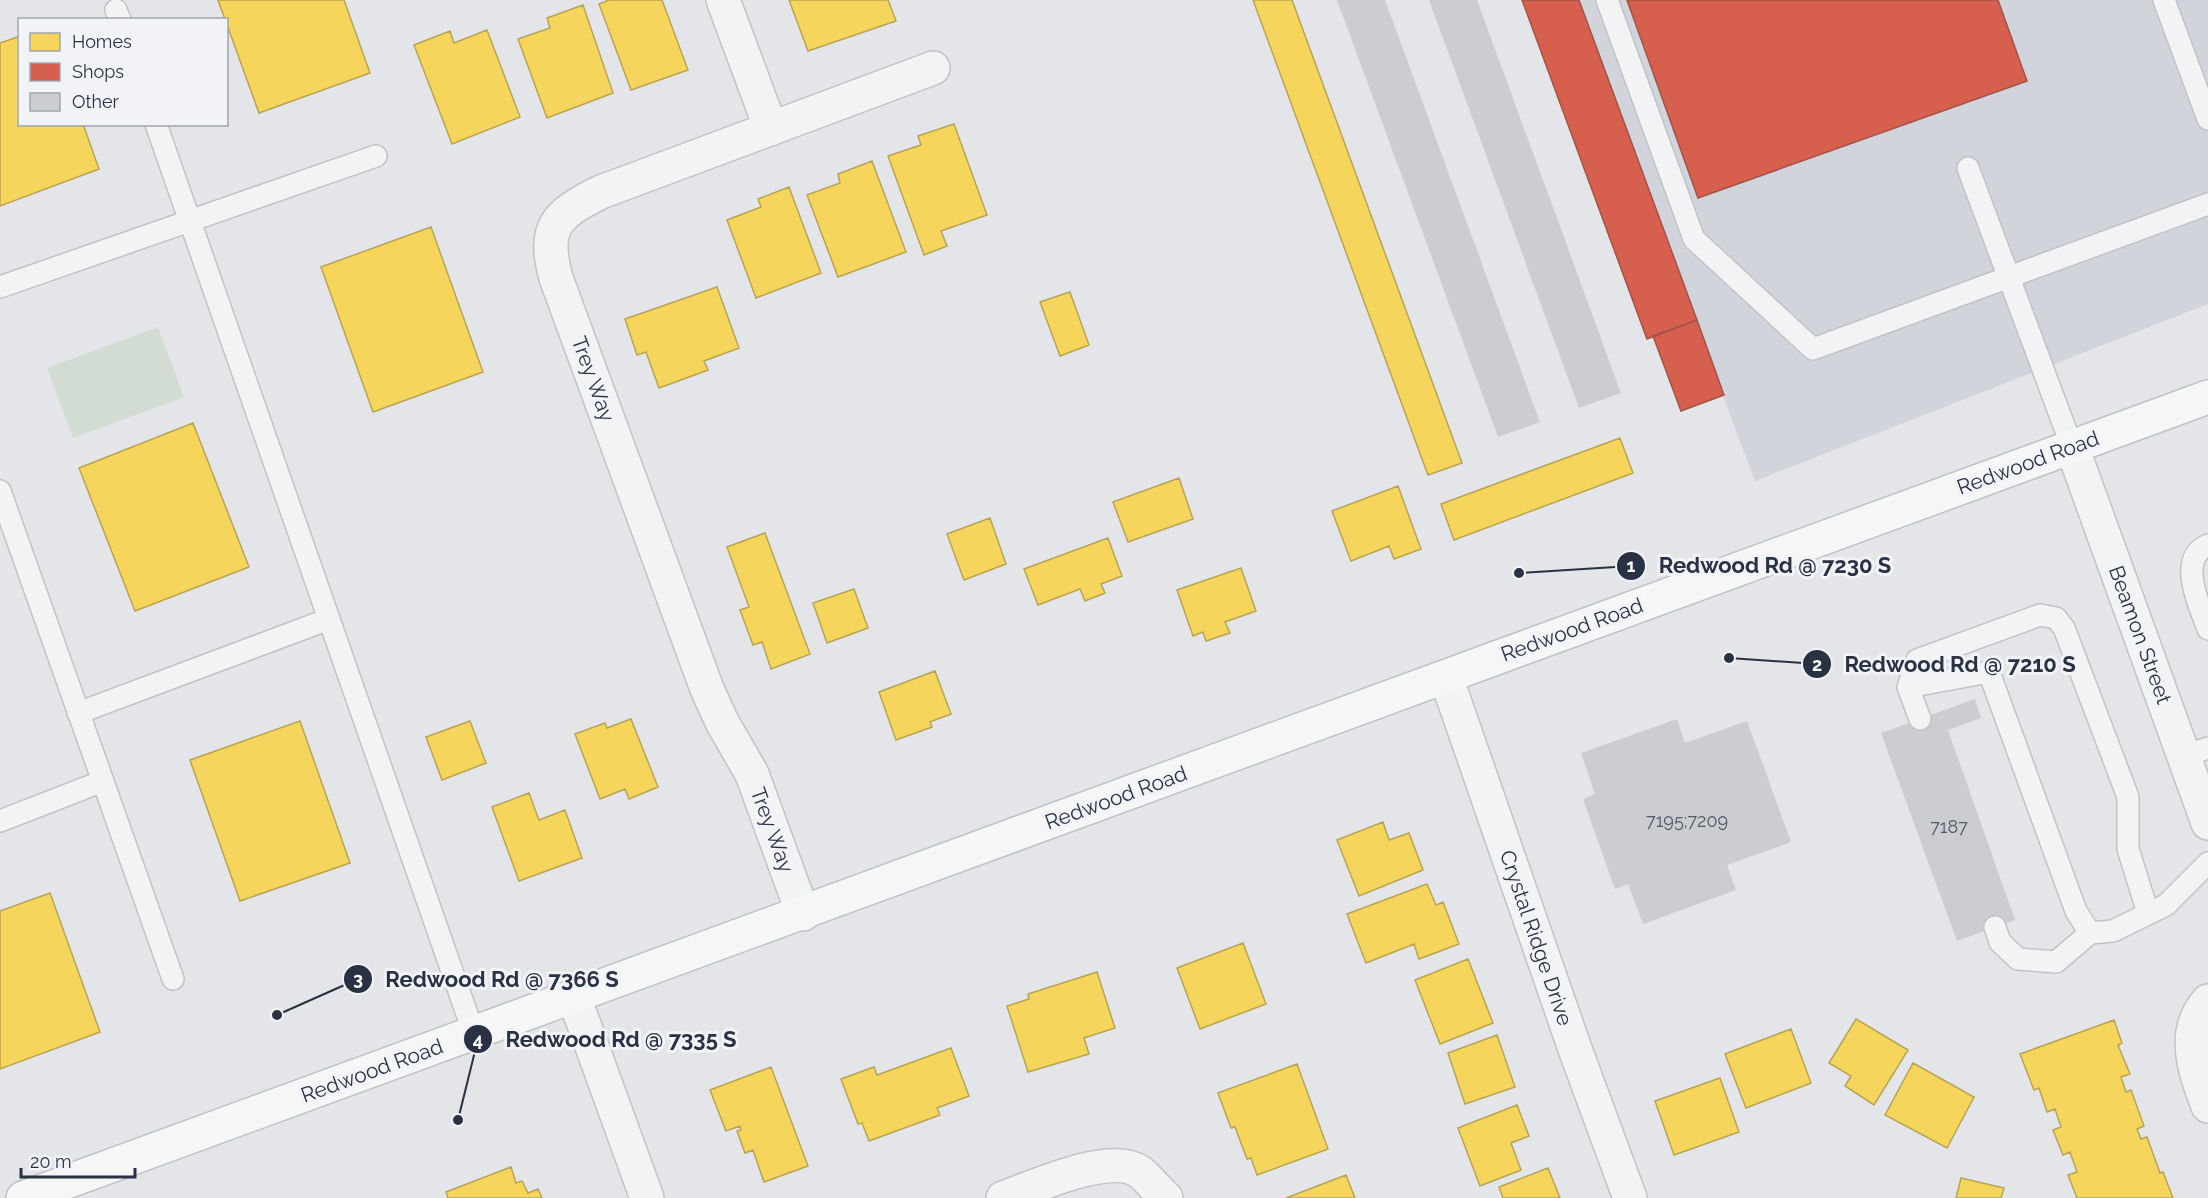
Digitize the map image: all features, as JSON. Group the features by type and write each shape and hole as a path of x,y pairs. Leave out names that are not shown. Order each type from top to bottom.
{"main road":[{"name":"Redwood Road","path":"23,1198 803,914 2208,397"}],"street":[{"path":"723,0 771,129"},
{"name":"Trey Way","path":"803,914 752,774 722,722 707,689 556,278 550,248 551,234 556,221 584,200 601,192 933,68"},
{"name":"Beamon Street","path":"2072,447 2196,752 2208,823"},
{"name":"Crystal Ridge Drive","path":"1446,677 1575,1049 1630,1198"},
{"path":"574,997 647,1198"},
{"path":"2208,1001 2199,1011 2191,1039 2194,1069 2208,1106"},
{"path":"1003,1198 1075,1172 1107,1164 1138,1170 1166,1198"}],"lane":[{"path":"1607,0 1694,239 1813,349 2208,204"},
{"path":"2164,0 2208,119"},
{"path":"157,126 474,1034"},
{"path":"0,287 189,219 376,156"},
{"path":"1968,168 2072,447"},
{"path":"0,491 173,979"},
{"path":"2208,545 2204,546 2193,561 2192,584 2208,629"},
{"path":"1920,719 1908,687 1917,660 2040,615 2056,618 2064,628 2128,797 2128,849 2148,913"},
{"path":"78,713 329,619"},
{"path":"1908,687 1989,672 2076,911 2090,933"},
{"path":"0,820 103,781"},
{"path":"1995,927 2000,942 2018,959 2056,962 2090,933 2113,931 2166,904 2208,863"}],"shaded area":[{"path":"1574,0 2208,0 2208,304 1755,481"},
{"path":"158,327 184,397 73,438 47,368"}],"building: Homes":[{"path":"218,0 344,0 370,73 259,113 228,28 228,18 225,18"},
{"path":"609,0 662,0 688,70 631,90 599,4"},
{"path":"789,0 888,0 896,21 808,51"},
{"path":"1253,0 1292,0 1462,463 1428,475"},
{"path":"583,5 613,93 547,118 518,39 550,28 547,18"},
{"path":"487,30 520,117 452,144 414,45 450,31 454,43"},
{"path":"18,37 18,126 84,126 99,169 0,206 0,43"},
{"path":"954,124 987,215 941,231 947,246 924,255 888,156 921,145 918,136"},
{"path":"872,161 906,252 838,277 807,195 840,183 838,174"},
{"path":"789,187 821,273 756,298 727,220 761,207 758,199"},
{"path":"431,227 483,372 373,412 321,267"},
{"path":"717,287 739,348 704,361 708,370 659,388 646,352 637,355 625,319"},
{"path":"1070,292 1089,345 1060,356 1040,302"},
{"path":"193,423 249,567 135,611 79,468"},
{"path":"1620,438 1633,473 1454,540 1441,504"},
{"path":"1179,478 1193,519 1128,542 1113,502"},
{"path":"1398,486 1421,549 1394,559 1389,546 1351,561 1332,511"},
{"path":"990,518 1006,564 964,580 947,534"},
{"path":"765,533 810,654 771,669 762,642 753,645 740,610 749,607 727,547"},
{"path":"1108,538 1122,576 1101,584 1105,593 1085,601 1080,589 1038,605 1024,569"},
{"path":"1241,568 1256,611 1225,622 1230,633 1206,641 1203,632 1193,636 1177,590"},
{"path":"854,589 868,628 827,643 813,603"},
{"path":"935,671 951,714 930,722 932,727 896,740 879,692"},
{"path":"631,719 658,787 629,799 625,789 600,799 575,734 605,723 607,728"},
{"path":"300,721 350,863 240,901 190,760"},
{"path":"470,721 486,763 442,780 426,737"},
{"path":"529,793 539,820 565,810 582,858 519,881 492,807"},
{"path":"1383,822 1389,840 1409,833 1423,870 1359,896 1337,840"},
{"path":"1427,884 1436,905 1443,902 1459,944 1419,959 1414,944 1366,963 1347,914"},
{"path":"50,893 100,1032 0,1069 0,911"},
{"path":"1243,943 1266,1004 1200,1029 1177,968"},
{"path":"1468,959 1493,1023 1440,1044 1415,980"},
{"path":"1097,972 1115,1028 1084,1038 1089,1054 1028,1072 1007,1006 1029,999 1028,994"},
{"path":"1856,1019 1908,1050 1874,1105 1845,1086 1851,1076 1829,1063"},
{"path":"2114,1020 2122,1043 2118,1045 2130,1074 2121,1077 2126,1092 2131,1090 2144,1126 2137,1129 2141,1139 2147,1137 2160,1173 2163,1172 2173,1198 2077,1198 2068,1175 2077,1172 2070,1152 2063,1155 2053,1130 2061,1127 2055,1109 2047,1112 2039,1088 2034,1090 2020,1054"},
{"path":"1791,1029 1811,1083 1746,1108 1725,1054"},
{"path":"1497,1035 1515,1087 1465,1104 1448,1053"},
{"path":"951,1048 969,1096 937,1108 940,1115 869,1141 862,1123 858,1124 841,1079 874,1067 877,1075"},
{"path":"1913,1063 1974,1097 1947,1148 1885,1115"},
{"path":"1297,1064 1328,1149 1257,1175 1251,1158 1247,1159 1235,1127 1231,1128 1218,1093"},
{"path":"771,1067 808,1166 764,1182 753,1150 745,1153 737,1131 741,1130 740,1126 726,1131 710,1090"},
{"path":"1720,1078 1739,1132 1674,1155 1655,1101"},
{"path":"1517,1105 1529,1136 1511,1143 1521,1170 1480,1186 1458,1128"},
{"path":"511,1167 516,1183 522,1181 528,1193 538,1189 542,1198 448,1198 446,1192"},
{"path":"1548,1168 1560,1198 1503,1198 1499,1187"},
{"path":"1346,1175 1355,1198 1286,1198"},
{"path":"1961,1178 2004,1188 2001,1198 1956,1198"}],"building: Shops":[{"path":"1522,0 1579,0 1697,320 1647,339"},
{"path":"1627,0 1998,0 2027,81 1698,198"},
{"path":"1697,320 1724,395 1681,411 1653,336"}],"building: Other":[{"path":"1337,0 1385,0 1540,422 1498,437"},
{"path":"1429,0 1477,0 1621,393 1579,408"},
{"path":"1975,699 1981,718 1948,730 2015,920 1957,941 1881,733"},
{"path":"1677,719 1685,743 1747,721 1791,842 1727,865 1736,890 1643,924 1628,884 1615,889 1583,799 1595,794 1581,753"}],"place":[{"name":"Redwood Rd @ 7230 S","path":"1519,573"},
{"name":"Redwood Rd @ 7210 S","path":"1729,658"},
{"name":"Redwood Rd @ 7366 S","path":"277,1015"},
{"name":"Redwood Rd @ 7335 S","path":"458,1120"}]}
